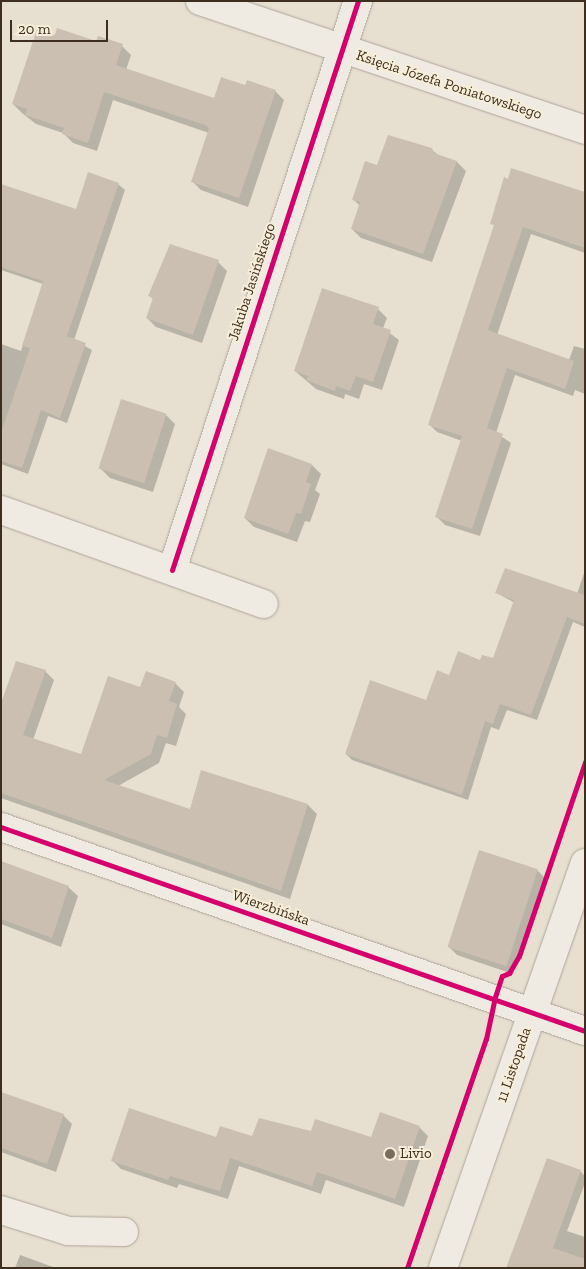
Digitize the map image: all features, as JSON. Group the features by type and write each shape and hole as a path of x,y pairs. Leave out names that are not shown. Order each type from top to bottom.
{"street":[{"name":"Księcia Józefa Poniatowskiego","path":"200,1 585,130"},
{"name":"Jakuba Jasińskiego","path":"172,570 340,49 358,1"},
{"path":"1,510 264,604"},
{"name":"Wierzbińska","path":"1,827 585,1031"},
{"name":"11 Listopada","path":"443,1268 585,863"},
{"path":"1,1210 68,1231 124,1232"}],"building":[{"path":"57,28 96,41 98,36 123,44 116,65 214,98 221,77 245,85 247,80 276,90 239,198 191,182 209,128 205,125 104,92 88,143 62,134 64,128 25,115 27,109 12,104 37,29 55,35"},
{"path":"388,135 432,148 434,153 457,161 423,254 351,229 360,202 352,200 365,161 377,165"},
{"path":"511,168 585,192 585,248 523,227 488,330 574,361 565,389 507,368 487,428 503,434 472,529 435,517 462,436 428,425 494,225 490,224 504,177 508,179"},
{"path":"88,172 119,183 67,336 86,343 60,418 41,410 22,468 1,461 1,433 30,348 22,346 43,281 1,267 1,184 76,209"},
{"path":"170,244 219,260 193,335 146,318 153,298 148,296"},
{"path":"322,288 379,307 373,324 391,330 373,382 356,376 350,391 336,386 335,391 306,380 308,376 294,371"},
{"path":"121,399 167,414 144,483 98,468"},
{"path":"268,448 312,464 306,482 311,484 301,514 296,513 288,534 244,518"},
{"path":"505,568 585,595 585,624 567,617 531,715 500,704 493,724 485,721 462,795 345,754 370,680 426,700 437,670 449,675 458,651 480,660 482,655 493,658 514,600 495,593"},
{"path":"16,661 46,670 23,735 81,754 108,676 140,687 146,671 176,682 169,701 177,704 167,738 157,735 151,754 104,780 190,809 201,770 308,804 281,891 1,793 1,703"},
{"path":"479,850 538,869 506,966 447,947"},
{"path":"1,861 69,886 52,938 1,919"},
{"path":"1,1092 64,1114 47,1164 1,1148"},
{"path":"129,1108 216,1137 220,1126 252,1136 259,1118 311,1131 315,1119 371,1137 380,1112 420,1126 395,1199 317,1172 312,1186 230,1158 220,1191 170,1176 168,1180 111,1161"},
{"path":"547,1158 581,1170 553,1248 585,1259 585,1268 506,1268"}],"cycle path":[{"path":"172,570 358,1"},
{"path":"407,1268 486,1039 494,1000 502,976 509,973 519,956 585,762"},
{"path":"1,827 585,1031"}],"place":[{"name":"Livio","path":"390,1154"}]}
